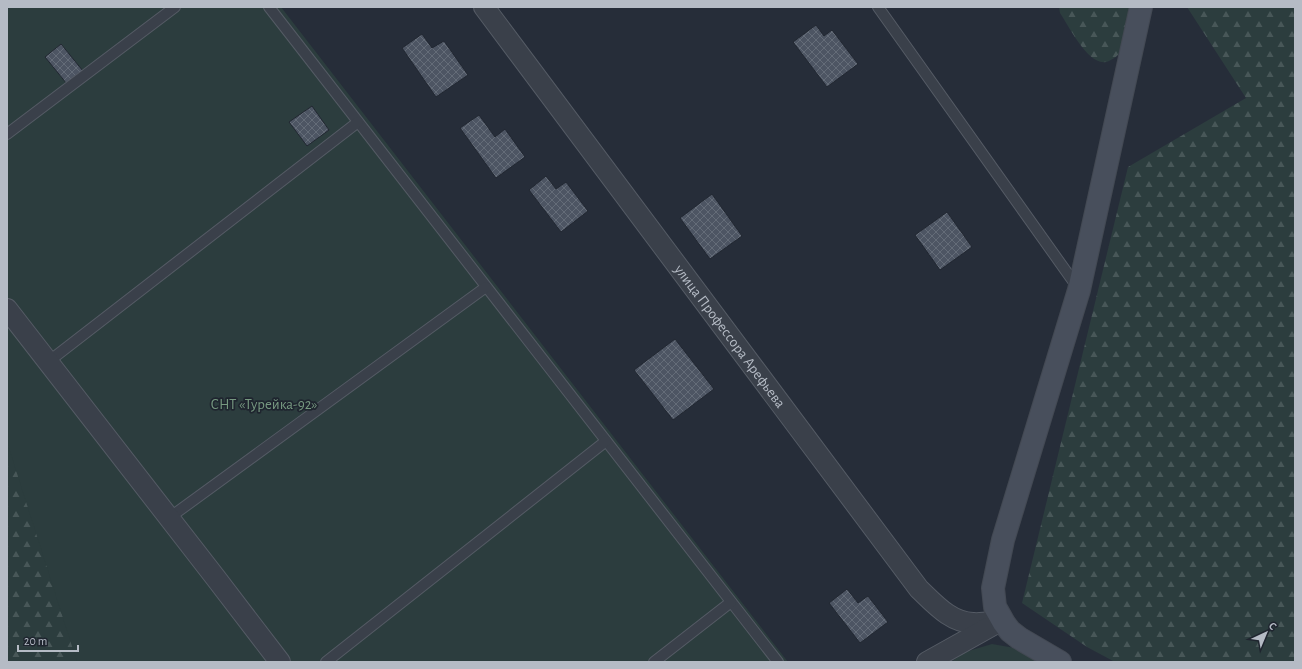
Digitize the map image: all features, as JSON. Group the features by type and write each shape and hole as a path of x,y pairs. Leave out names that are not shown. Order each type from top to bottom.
{"street":[{"name":"улица Профессора Арефьева","path":"484,7 919,589 944,614 958,620 974,623 1002,620"},
{"path":"1060,662 1018,638 1010,631 995,607 993,588 1004,540 1079,290 1140,7"},
{"path":"7,309 280,662"},
{"path":"927,662 1002,620"}],"lane":[{"path":"7,134 175,7"},
{"path":"269,7 778,662"},
{"path":"878,7 1079,290"},
{"path":"48,362 358,122"},
{"path":"169,518 486,287"},
{"path":"326,662 606,441"},
{"path":"654,662 731,602"}],"green space":[{"name":"СНТ «Турейка-92»","path":"7,7 281,7 788,662 77,662 7,442"},
{"path":"1059,7 1133,7 1120,53 1109,61 1102,62 1095,59 1074,36 1060,13"},
{"path":"1187,7 1295,7 1295,662 1115,662 1087,647 1022,603 1128,167 1246,98"},
{"path":"7,405 107,662 7,662"},
{"path":"992,644 1015,648 1038,662 951,662 965,652"}],"building":[{"path":"816,25 824,36 832,30 858,64 827,87 793,42"},
{"path":"422,34 432,48 444,41 468,75 436,97 402,48"},
{"path":"61,44 83,71 67,84 45,57"},
{"path":"312,106 329,130 307,146 289,122"},
{"path":"479,115 495,137 505,129 525,157 496,178 460,128"},
{"path":"546,176 556,189 566,182 588,211 561,232 529,190"},
{"path":"712,194 742,236 710,259 680,218"},
{"path":"947,212 972,247 940,270 915,235"},
{"path":"675,339 714,389 673,420 634,370"},
{"path":"847,589 858,603 868,596 888,622 860,643 829,603"}]}
